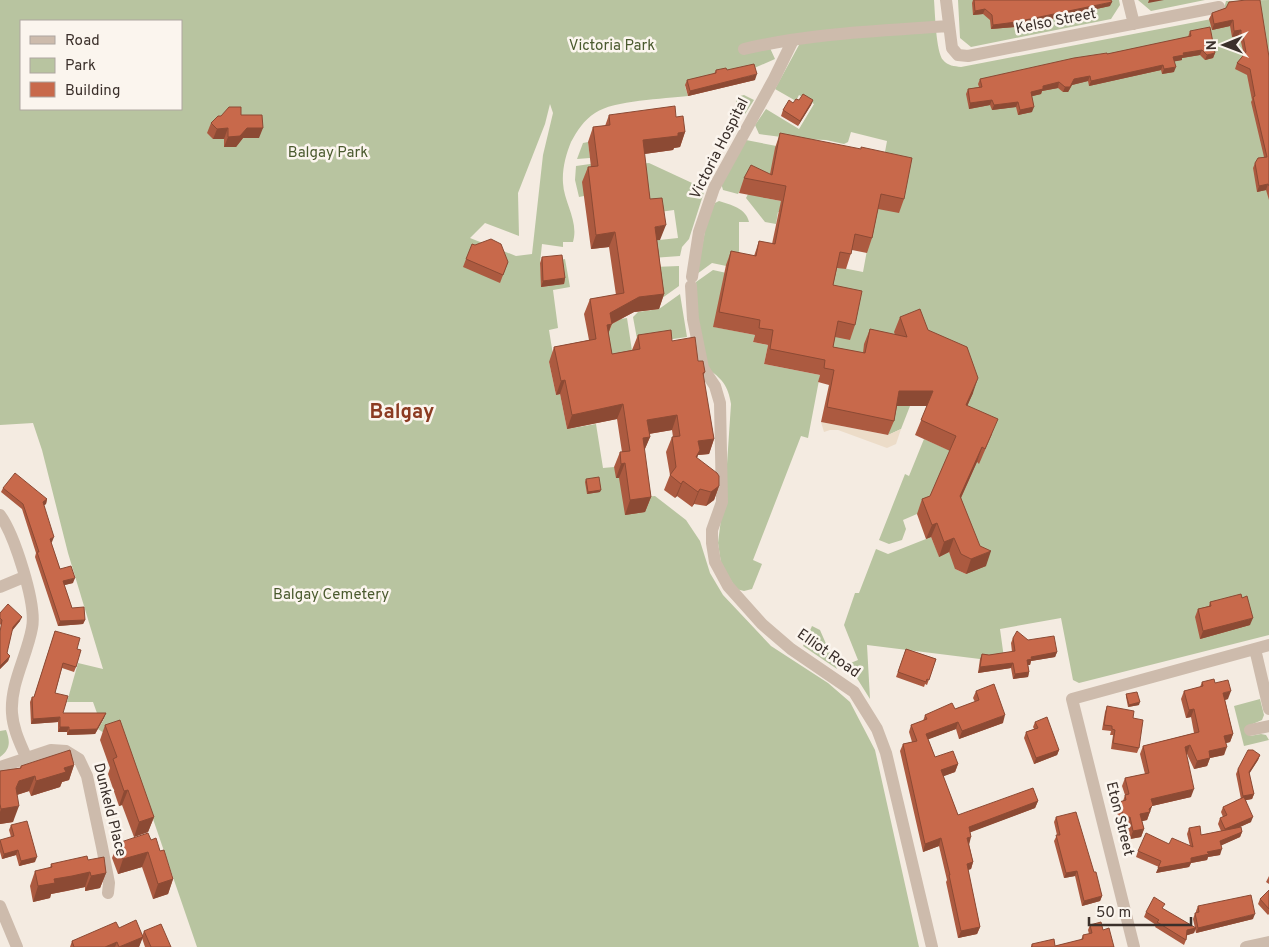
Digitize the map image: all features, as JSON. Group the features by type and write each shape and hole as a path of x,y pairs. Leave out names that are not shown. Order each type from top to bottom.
{"street":[{"path":"744,49 769,43 836,34 948,26 946,0"},
{"path":"1128,0 1134,24"},
{"name":"Kelso Street","path":"948,26 952,48 958,55 968,56 1220,7"},
{"name":"Victoria Hospital","path":"720,403 714,386 703,368 693,319 691,281 699,232 714,188 774,79 793,40"},
{"name":"Elliot Road","path":"720,403 722,502 712,530 715,562 728,586 762,624 791,649 854,692 877,729 886,753 932,947"},
{"path":"0,515 8,528 32,600 32,627 14,693 12,713 15,730 26,757"},
{"path":"0,587 24,577"},
{"path":"1269,646 1255,649 1269,709"},
{"name":"Eton Street","path":"1134,947 1072,698 1255,649"},
{"path":"1250,730 1269,726"},
{"name":"Dunkeld Place","path":"0,767 51,750 66,751 79,759 87,776 109,883 108,894"},
{"path":"0,906 17,947"},
{"path":"1246,947 1269,942"}],"green space":[{"path":"0,0 934,0 937,41 941,56 947,63 961,67 1222,17 1226,1 1269,0 1269,635 1079,683 1073,680 1061,618 1000,629 1004,658 988,660 867,645 870,699 848,664 858,660 844,625 855,593 859,593 876,549 888,554 931,537 939,556 949,552 957,565 955,569 966,574 955,511 977,462 979,463 912,378 833,363 803,271 838,267 863,272 887,141 851,132 848,142 844,144 826,140 797,139 759,134 755,125 766,109 799,129 814,104 799,95 796,101 775,89 799,45 770,48 775,59 752,69 685,86 688,96 626,103 603,109 584,122 569,147 564,167 563,183 573,219 573,242 563,242 563,247 542,244 540,263 542,287 563,284 560,260 565,259 570,287 553,290 558,328 549,330 554,361 549,362 556,395 560,394 567,429 596,424 603,468 614,467 619,478 643,497 655,496 686,520 700,541 710,573 723,595 771,646 828,683 850,702 875,750 919,947 197,947 120,723 104,733 98,729 104,719 98,716 93,702 67,702 78,663 103,669 68,553 42,450 33,423 0,425","holes":["550,104 553,113 543,155 532,254 516,256 470,238 485,223 519,236 518,193 545,124"]},
{"path":"958,0 1119,0 1120,5 1111,19 971,47 960,38"},
{"path":"1138,0 1205,0 1151,11"},
{"path":"744,95 754,100 745,114 736,110 736,97"},
{"path":"746,140 792,149 765,198 781,201 792,214 778,212 776,224 765,222 746,198 753,184 746,180 738,194 723,190 721,183"},
{"path":"588,142 590,158 577,159 583,143"},
{"path":"597,163 584,196 579,197 575,180 576,166"},
{"path":"649,163 705,189 689,239 682,247 680,256 652,258 650,241 678,238 674,210 645,214 638,164"},
{"path":"719,201 741,210 745,213 749,222 739,222 739,251 736,268 712,263 697,274 707,220 715,203"},
{"path":"679,266 679,286 658,301 654,267"},
{"path":"713,270 749,278 714,327 755,335 753,342 768,345 764,364 820,375 808,438 801,436 753,560 762,564 752,589 744,591 736,589 721,563 718,543 726,479 731,404 724,383 707,368 698,319 696,282"},
{"path":"680,294 687,337 638,344 633,317 638,312 659,309"},
{"path":"627,318 634,364 607,369 608,326 620,319"},
{"path":"897,389 910,402 910,406 901,429 888,435"},
{"path":"924,439 951,451 924,511 903,520 906,529 902,540 889,544 879,540 905,474 909,476"},
{"path":"812,626 820,630 837,669 803,646"},
{"path":"1260,699 1264,715 1262,720 1248,726 1250,736 1266,735 1269,740 1244,746 1234,706"},
{"path":"6,730 9,745 0,757 0,731"}],"shaded area":[{"path":"821,422 888,435 901,429 896,444 887,448 838,430 824,432"}],"building":[{"path":"974,0 1111,0 1112,2 1025,20 1023,23 1018,24 1016,22 993,25 992,15 985,9 975,11"},
{"path":"1260,0 1269,57 1269,186 1268,184 1259,186 1255,163 1258,158 1267,157 1253,97 1255,96 1250,69 1237,63 1246,52 1243,36 1241,36 1241,30 1234,31 1233,20 1214,24 1212,13 1226,8 1229,2"},
{"path":"1210,27 1215,53 1207,55 1202,50 1183,53 1184,55 1173,57 1176,67 1164,69 1163,65 1091,81 1090,76 1074,79 1070,87 1065,87 1059,82 1043,86 1043,89 1031,92 1034,107 1020,110 1018,102 994,105 992,100 970,103 968,89 982,87 980,79 1074,58 1107,54 1191,36 1190,31"},
{"path":"754,64 757,74 690,91 687,80 716,73 716,70 726,68 727,70"},
{"path":"803,94 813,100 800,121 783,110 789,100 793,103 796,99 799,100"},
{"path":"675,106 676,117 683,116 685,132 678,133 678,136 643,140 650,199 662,198 666,225 655,227 664,294 639,297 610,313 612,324 607,325 612,354 640,349 638,335 671,330 672,341 695,337 698,361 703,361 705,372 703,373 714,439 698,441 700,450 696,457 717,473 719,476 719,486 711,492 700,489 698,492 683,481 681,484 670,475 676,467 672,437 680,436 677,415 647,420 650,437 643,438 651,497 630,500 625,463 621,464 620,452 630,451 623,404 572,415 565,380 561,381 554,347 596,339 590,299 624,293 615,232 596,235 588,167 598,166 593,127 610,125 609,115"},
{"path":"229,107 241,107 241,115 262,115 263,128 247,128 240,136 228,137 228,128 217,129 211,123"},
{"path":"780,133 912,158 904,199 881,194 872,238 855,234 851,254 840,252 833,285 862,291 855,325 838,321 833,347 865,353 870,329 907,337 900,317 920,309 928,330 967,347 978,378 966,405 998,419 985,449 982,447 960,496 980,546 991,551 971,559 961,554 954,538 944,542 937,523 932,525 922,499 930,496 956,436 921,420 933,391 899,391 894,421 827,407 834,370 824,368 825,360 770,349 773,330 759,328 760,320 719,312 731,251 756,256 759,241 775,244 786,186 744,178 751,165 772,175"},
{"path":"491,239 501,244 508,262 503,275 466,259 472,244 475,245"},
{"path":"562,255 565,278 543,281 542,257"},
{"path":"15,473 47,499 43,502 54,537 50,539 60,569 71,566 75,578 63,581 72,608 84,607 85,620 60,621 23,504 3,488"},
{"path":"599,477 601,490 588,492 586,479"},
{"path":"1241,594 1242,598 1247,596 1253,618 1203,631 1198,609 1211,606 1210,602"},
{"path":"8,604 22,617 13,627 7,653 10,656 0,666 2,620 0,613"},
{"path":"55,631 80,638 77,649 81,650 76,667 63,663 55,693 68,696 63,713 106,713 97,729 69,730 69,727 60,727 60,717 33,719 32,697 34,697"},
{"path":"1017,631 1028,640 1054,636 1057,652 1031,657 1032,659 1027,660 1029,672 1015,674 1013,663 980,667 982,654 989,655 1015,651 1013,638"},
{"path":"906,649 936,659 929,680 927,679 926,682 898,672"},
{"path":"1214,679 1215,683 1228,680 1231,691 1223,693 1233,734 1224,736 1227,747 1209,751 1210,758 1197,761 1190,745 1185,747 1194,789 1151,799 1153,805 1149,809 1150,812 1140,814 1144,829 1133,831 1130,817 1124,818 1119,802 1126,800 1125,795 1129,794 1125,778 1149,773 1143,746 1199,732 1194,709 1189,710 1184,691 1203,686 1202,682"},
{"path":"994,684 1005,715 962,731 958,722 926,734 935,757 953,751 958,764 941,770 958,815 1033,788 1038,801 969,827 971,837 967,838 973,862 967,864 980,927 961,931 941,838 925,844 903,744 917,741 911,725 927,719 925,715 952,703 955,709 979,700 976,691"},
{"path":"1137,692 1140,702 1129,705 1126,694"},
{"path":"1107,706 1134,711 1133,718 1143,720 1139,748 1113,743 1115,730 1112,729 1112,726 1104,725"},
{"path":"1047,717 1059,750 1036,758 1026,732 1038,728 1035,722"},
{"path":"120,720 154,817 139,822 128,790 124,791 113,759 117,757 105,725"},
{"path":"70,750 74,765 64,768 66,772 36,781 35,776 19,781 16,788 19,806 1,809 0,771 21,768 21,766"},
{"path":"1248,750 1253,750 1260,755 1249,772 1254,794 1243,796 1238,769"},
{"path":"1244,797 1253,817 1225,829 1220,818 1227,815 1223,807"},
{"path":"1076,812 1102,896 1084,901 1077,871 1066,873 1056,835 1060,835 1056,817"},
{"path":"27,821 37,857 21,861 18,850 4,854 0,840 14,836 11,825"},
{"path":"1200,826 1201,835 1241,827 1242,832 1220,841 1222,849 1191,858 1191,862 1158,868 1161,861 1138,851 1146,833 1169,844 1172,838 1193,847 1189,828"},
{"path":"148,833 151,840 156,838 160,851 164,850 173,879 158,884 148,852 123,859 118,843"},
{"path":"87,856 88,860 104,857 106,873 91,876 90,872 54,879 55,883 38,886 35,871 52,867 51,864"},
{"path":"1269,890 1269,909 1260,899"},
{"path":"1251,895 1255,914 1198,928 1195,913 1199,912 1198,906"},
{"path":"1154,897 1165,904 1162,908 1196,928 1187,930 1186,940 1157,922 1159,920 1146,912"},
{"path":"136,920 143,937 119,947 117,942 105,947 74,947 72,941 116,922 119,928"},
{"path":"1101,922 1103,930 1109,928 1114,947 1032,947 1032,944 1054,939 1055,946 1083,939 1083,935 1092,933 1090,925"},
{"path":"161,924 171,947 151,947 144,931"}],"district":[{"name":"Balgay","path":"402,413"}],"park label":[{"name":"Victoria Park","path":"612,46"},
{"name":"Balgay Park","path":"328,153"},
{"name":"Balgay Cemetery","path":"331,595"}]}
